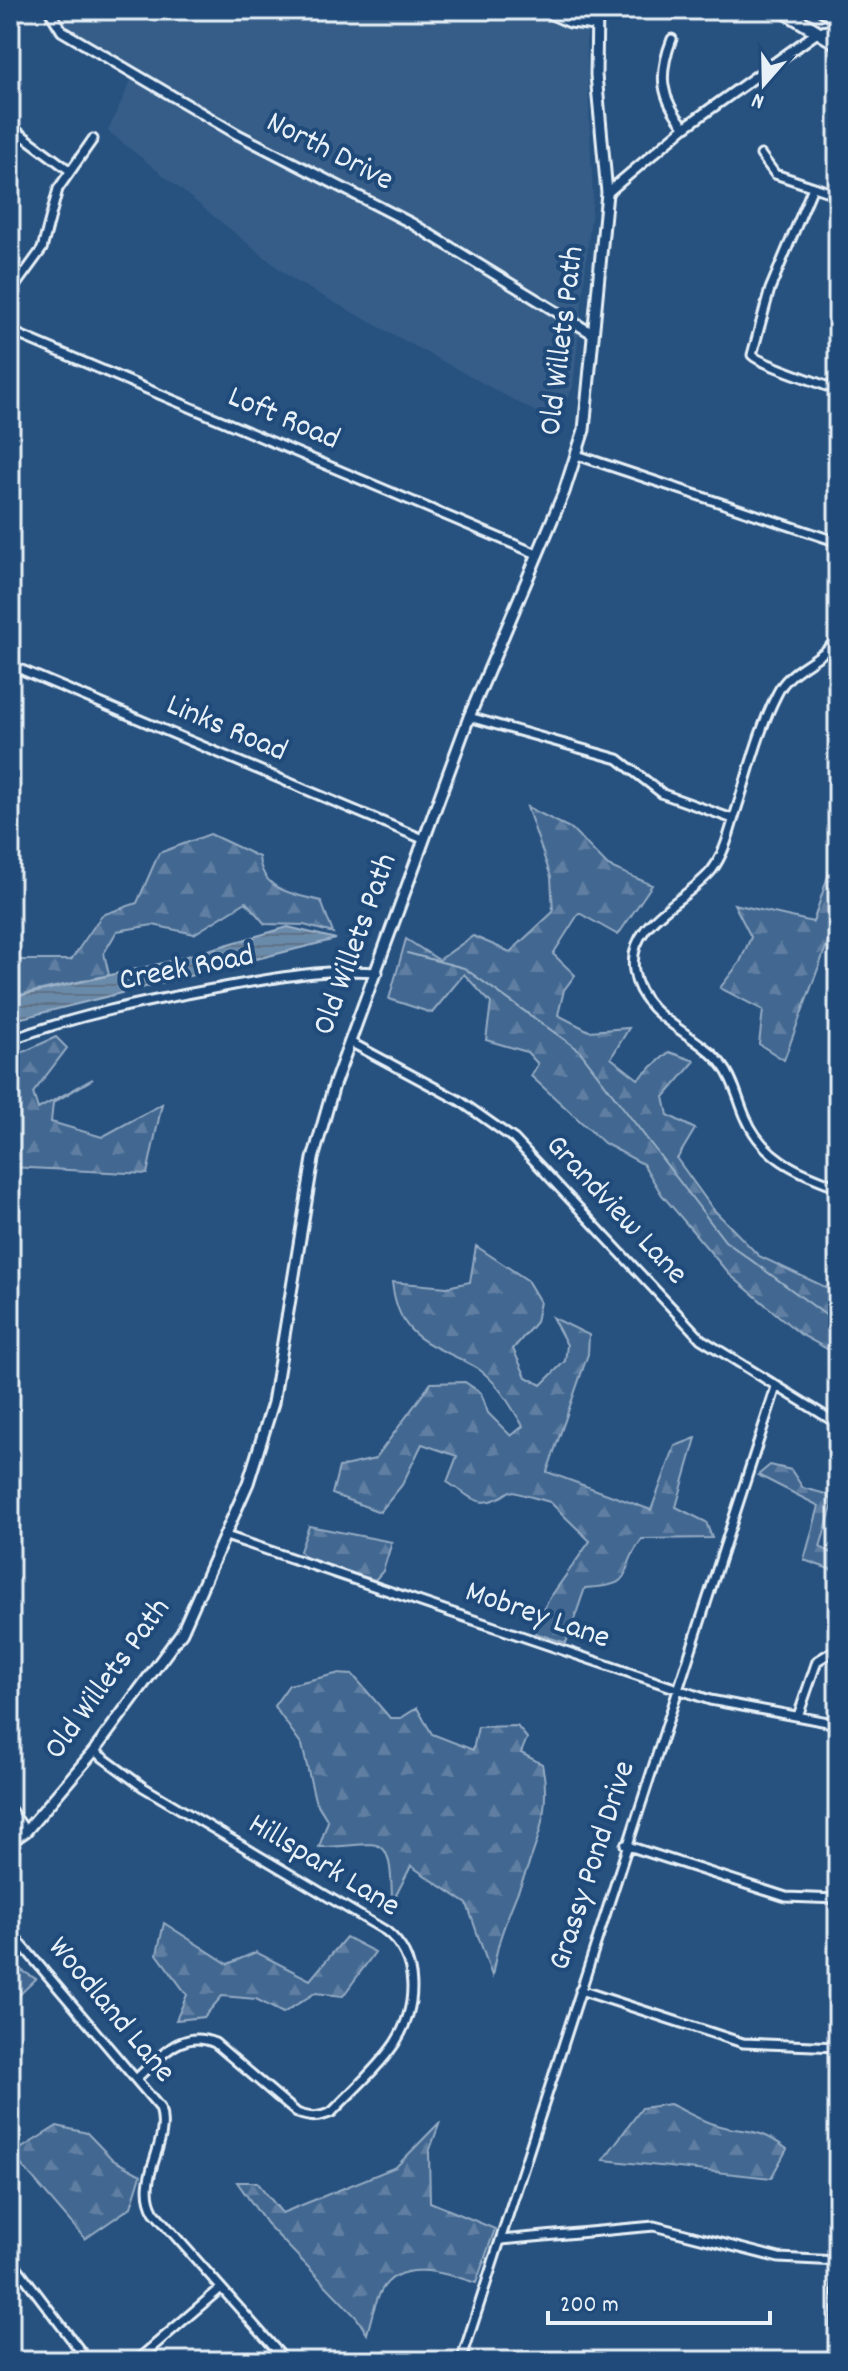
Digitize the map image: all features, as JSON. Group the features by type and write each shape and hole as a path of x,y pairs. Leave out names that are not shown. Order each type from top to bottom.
{"highway":[{"path":"782,10 838,44"},
{"path":"823,10 838,19"}],"main road":[{"name":"Old Willets Path","path":"10,1842 26,1831 94,1751 182,1632 248,1483 273,1403 313,1159 350,1042 469,717 577,455 584,430 607,193 596,75 597,10"}],"street":[{"name":"North Drive","path":"49,10 62,31 237,134 381,206 593,334"},
{"path":"540,10 595,26"},
{"path":"607,193 685,127 818,32 838,29"},
{"path":"672,39 660,76 668,103 685,127"},
{"path":"10,126 69,170"},
{"path":"10,293 42,249 58,189 93,139"},
{"path":"761,155 775,174 838,195"},
{"path":"813,187 770,289 752,355 759,362 811,377 838,391"},
{"name":"Loft Road","path":"10,331 537,554"},
{"path":"577,455 838,542"},
{"path":"838,637 815,659 796,669 777,693 720,858 699,883 647,928 633,951 638,988 647,1003 715,1056 727,1070 746,1120 773,1158 838,1187"},
{"name":"Links Road","path":"10,665 423,839"},
{"path":"469,717 618,759 663,794 733,819"},
{"name":"Creek Road","path":"10,1040 63,1020 294,974 340,969 378,972"},
{"name":"Grandview Lane","path":"350,1042 447,1093 514,1139 701,1339 838,1424"},
{"name":"Grassy Pond Drive","path":"461,2361 625,1845 776,1387"},
{"name":"Mobrey Lane","path":"226,1536 710,1700 838,1724"},
{"path":"798,1716 817,1661 830,1653"},
{"name":"Hillspark Lane","path":"94,1751 143,1787 386,1931 407,1953 412,1969 413,1986 396,2041 332,2112 321,2117 309,2118 297,2113 215,2043 201,2037 187,2038 172,2047 137,2078"},
{"path":"10,1809 26,1831"},
{"path":"625,1845 786,1897 838,1899"},
{"name":"Woodland Lane","path":"10,1931 137,2078 163,2117 147,2188 149,2203 286,2361"},
{"path":"580,1990 743,2043 838,2047"},
{"path":"501,2240 654,2226 779,2258 838,2261 835,2361"},
{"path":"10,2258 88,2361"},
{"path":"136,2361 221,2288"}],"shaded area":[{"path":"43,10 591,10 586,42 593,198 573,388 554,422 293,280 108,131 132,78 53,34"},
{"path":"288,927 336,939 10,1021 10,998 163,963"}],"green space":[{"path":"527,807 572,829 608,866 652,885 618,935 579,913 553,954 575,975 564,990 558,1015 589,1031 629,1028 611,1058 638,1079 669,1052 695,1061 664,1097 668,1115 695,1129 677,1159 713,1209 759,1256 838,1293 838,1355 800,1334 729,1274 662,1195 643,1164 604,1143 531,1076 538,1064 527,1052 486,1040 491,1003 464,974 432,1013 389,999 406,939 439,960 473,936 510,952 553,912 551,877"},
{"path":"210,834 259,857 266,877 281,889 321,901 333,933 304,925 265,924 246,902 194,934 153,925 117,931 104,953 109,975 10,997 10,960 71,960 102,915 137,903 159,853"},
{"path":"838,845 838,915 784,1060 759,1044 763,1010 720,988 740,962 751,937 734,904 813,922"},
{"path":"56,1037 67,1048 33,1093 38,1109 93,1079 53,1103 51,1122 102,1137 162,1104 147,1174 10,1167 10,1058"},
{"path":"476,1246 527,1280 540,1302 536,1322 513,1349 526,1377 541,1385 565,1361 567,1345 552,1317 589,1335 588,1354 547,1472 651,1510 675,1446 696,1438 676,1507 706,1522 712,1538 642,1539 620,1581 585,1588 566,1643 535,1633 547,1602 590,1541 550,1502 510,1491 492,1501 471,1498 447,1482 457,1456 422,1444 402,1485 380,1512 332,1494 339,1467 375,1459 431,1383 465,1382 481,1393 488,1413 511,1436 523,1426 491,1380 477,1368 420,1338 402,1318 396,1302 392,1282 447,1287 470,1282"},
{"path":"770,1465 791,1470 803,1488 830,1495 832,1507 820,1547 838,1556 838,1572 804,1560 819,1506 758,1475"},
{"path":"309,1526 392,1542 383,1571 375,1580 305,1558 300,1551"},
{"path":"336,1674 353,1675 390,1718 401,1718 417,1708 432,1734 473,1750 478,1727 517,1726 527,1738 521,1753 542,1764 545,1786 540,1829 500,1938 492,1976 467,1904 411,1866 392,1903 389,1861 385,1851 369,1844 319,1847 328,1821 315,1800 302,1745 274,1706 289,1685"},
{"path":"164,1923 228,1964 256,1952 310,1980 346,1937 375,1952 343,1996 315,1993 283,2013 256,1999 222,1996 204,2017 176,2020 187,1995 157,1954"},
{"path":"11,1964 36,1979 10,2004 10,1967"},
{"path":"670,2104 710,2123 768,2137 787,2149 771,2178 603,2160 642,2108"},
{"path":"440,2122 429,2152 430,2202 495,2229 476,2283 425,2271 400,2274 381,2291 367,2334 357,2318 266,2223 237,2182 257,2182 282,2213 396,2167"},
{"path":"57,2126 87,2133 113,2160 141,2175 131,2207 85,2239 10,2152 10,2144 17,2151"}],"waterway":[{"path":"348,940 356,937"},
{"path":"407,953 464,968 579,1050 725,1241 838,1324"}]}
